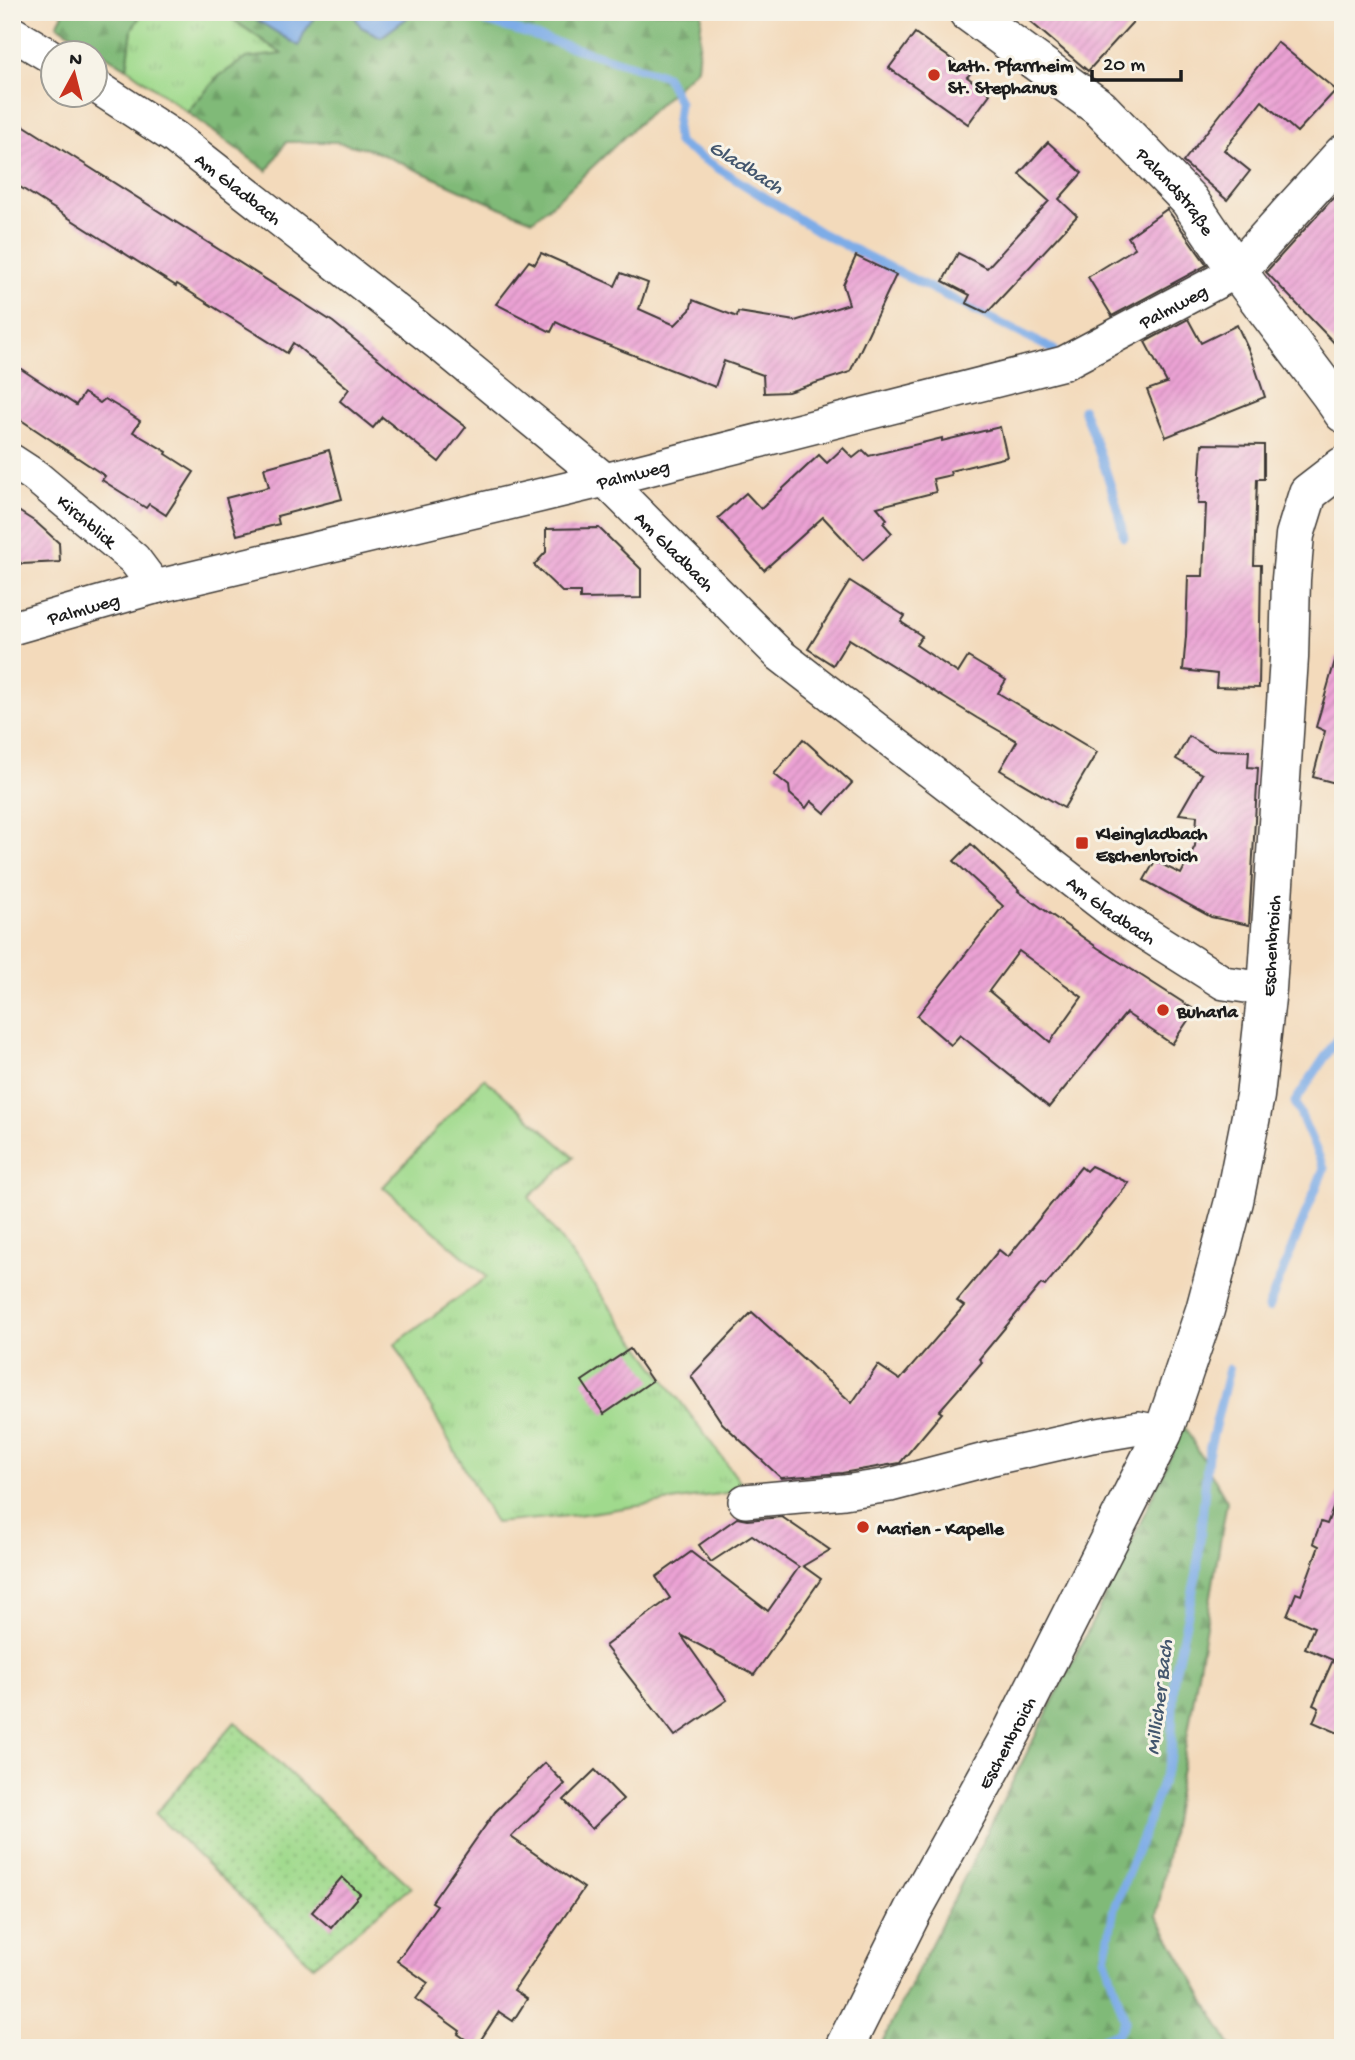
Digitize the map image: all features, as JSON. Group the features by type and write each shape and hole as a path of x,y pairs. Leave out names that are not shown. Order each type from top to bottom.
{"street":[{"name":"Palandstraße","path":"968,12 1100,108 1189,200 1237,271 1343,413"},
{"path":"12,33 38,49"},
{"name":"Am Gladbach","path":"108,94 174,137 444,348 605,480 780,654 1115,914 1224,983 1267,989"},
{"path":"1237,271 1343,153"},
{"name":"Palmweg","path":"12,628 155,587 605,480 1064,363 1237,271"},
{"name":"Kirchblick","path":"12,461 35,476 134,559 155,587"},
{"name":"Eschenbroich","path":"844,2048 913,1910 1013,1730 1163,1433 1205,1310 1234,1201 1255,1096 1267,989 1295,535 1308,493 1343,466"},
{"path":"745,1501 890,1485 989,1459 1139,1428 1163,1433"}],"green space":[{"path":"64,12 143,12 132,29 127,68 108,56 108,38 78,38 57,25"},
{"path":"143,12 229,12 228,16 283,54 219,76 187,112 127,68 132,29"},
{"path":"229,12 702,14 697,68 533,220 372,150 336,142 286,142 267,171 187,112 219,76 246,58 282,54 228,16"},
{"path":"484,1078 574,1157 529,1197 746,1490 577,1515 495,1523 395,1344 487,1277 383,1187"},
{"path":"1184,1426 1227,1501 1157,1916 1232,2048 879,2048 1124,1559"},
{"path":"235,1722 411,1887 313,1966 155,1814"}],"water":[{"path":"244,12 318,12 299,46"},
{"path":"352,12 410,12 407,18 381,37 361,27"}],"building":[{"path":"1019,12 1142,12 1088,71"},
{"name":"kath. Pfarrheim St. Stephanus","path":"915,33 971,73 967,77 990,94 968,124 889,68"},
{"path":"1277,42 1336,90 1297,132 1262,101 1224,150 1250,171 1227,200 1183,162"},
{"path":"12,118 333,322 466,427 439,462 382,417 373,428 340,401 349,389 293,343 287,353 12,182"},
{"path":"1048,142 1082,173 1059,199 1077,216 987,313 966,303 970,295 943,281 958,253 987,268 1049,201 1019,174"},
{"path":"1343,187 1343,352 1266,272"},
{"path":"1167,209 1207,265 1112,316 1088,277 1135,248 1128,237"},
{"path":"541,253 615,286 621,273 648,283 639,309 675,325 690,310 693,300 737,317 738,312 795,321 849,304 843,285 856,256 896,275 850,372 788,392 764,393 763,375 724,361 715,387 582,335 556,322 551,332 496,304 529,261 535,264"},
{"path":"1188,319 1201,343 1237,325 1251,355 1265,397 1166,437 1147,390 1167,383 1145,342"},
{"path":"12,363 76,405 84,393 100,403 105,399 122,409 140,421 133,432 194,472 166,515 149,504 146,508 102,480 105,476 12,414"},
{"path":"1000,427 1007,457 950,471 951,475 933,479 936,492 877,507 887,519 883,523 892,533 863,560 823,517 764,570 718,518 746,493 761,509 819,455 827,463 843,448 853,458 863,450 869,456"},
{"path":"1202,444 1264,445 1264,479 1257,479 1254,565 1261,565 1259,688 1216,687 1217,674 1183,670 1188,576 1203,576 1206,504 1198,504"},
{"path":"329,450 342,499 277,516 279,524 237,535 226,498 269,487 264,468"},
{"path":"12,507 37,523 59,543 60,562 22,564 12,555"},
{"path":"599,528 641,569 641,598 580,599 580,592 562,592 534,565 546,552 546,529"},
{"path":"850,581 905,616 901,622 922,636 916,645 958,673 968,657 1006,680 998,693 1097,752 1064,808 1000,770 1017,741 849,639 833,665 808,649"},
{"path":"1336,657 1343,658 1343,785 1313,777 1325,731 1316,727"},
{"path":"1189,736 1213,750 1249,751 1248,767 1258,768 1249,925 1211,917 1144,880 1155,861 1181,874 1195,846 1197,816 1179,814 1202,774 1176,759"},
{"path":"803,739 852,783 825,813 811,801 806,808 790,794 789,786 774,774"},
{"path":"971,844 1018,891 1098,948 1195,1010 1172,1044 1126,1013 1049,1107 960,1035 951,1045 917,1016 1003,906 954,861","holes":["1019,951 1082,997 1050,1042 989,991"]},
{"path":"1091,1166 1129,1183 1045,1286 1041,1284 979,1359 982,1362 939,1411 942,1413 900,1463 842,1473 781,1478 722,1423 691,1376 752,1312 852,1403 878,1365 900,1380 964,1306 957,1301 999,1250 1008,1257 1081,1167 1086,1171"},
{"path":"630,1349 652,1381 604,1414 582,1381"},
{"path":"1340,1490 1343,1490 1343,1735 1313,1722 1319,1708 1313,1705 1333,1660 1305,1648 1314,1627 1287,1615 1296,1593 1301,1595 1319,1546 1313,1543 1321,1522 1327,1524"},
{"path":"782,1517 830,1550 803,1566 821,1579 754,1675 681,1635 727,1700 675,1736 605,1646 670,1598 656,1577 691,1552 768,1611 799,1567 752,1535 711,1562 699,1545 737,1518 747,1520"},
{"path":"545,1763 565,1784 511,1837 584,1888 514,1990 527,1999 513,2021 499,2012 476,2047 458,2034 460,2031 416,1999 428,1983 397,1961 437,1905 432,1902 495,1812"},
{"path":"595,1770 623,1799 592,1829 564,1800"},
{"path":"342,1877 360,1894 331,1928 312,1912"}],"waterway":[{"name":"Gladbach","path":"456,12 666,76 679,102 676,129 678,143 821,233 1054,350"},
{"name":"Gladbach","path":"1083,409 1101,456 1124,537"},
{"name":"Millicher Bach","path":"1268,1308 1324,1168 1295,1102 1343,1030"},
{"name":"Millicher Bach","path":"1096,2048 1101,2040 1119,2032 1125,2020 1105,1959 1114,1908 1171,1756 1174,1677 1197,1572 1208,1455 1229,1369"}],"place":[{"name":"kath. Pfarrheim St. Stephanus","path":"934,75"},
{"name":"Kleingladbach Eschenbroich","path":"1082,843"},
{"name":"Buharla","path":"1163,1010"},
{"name":"Marien - Kapelle","path":"863,1527"}]}
